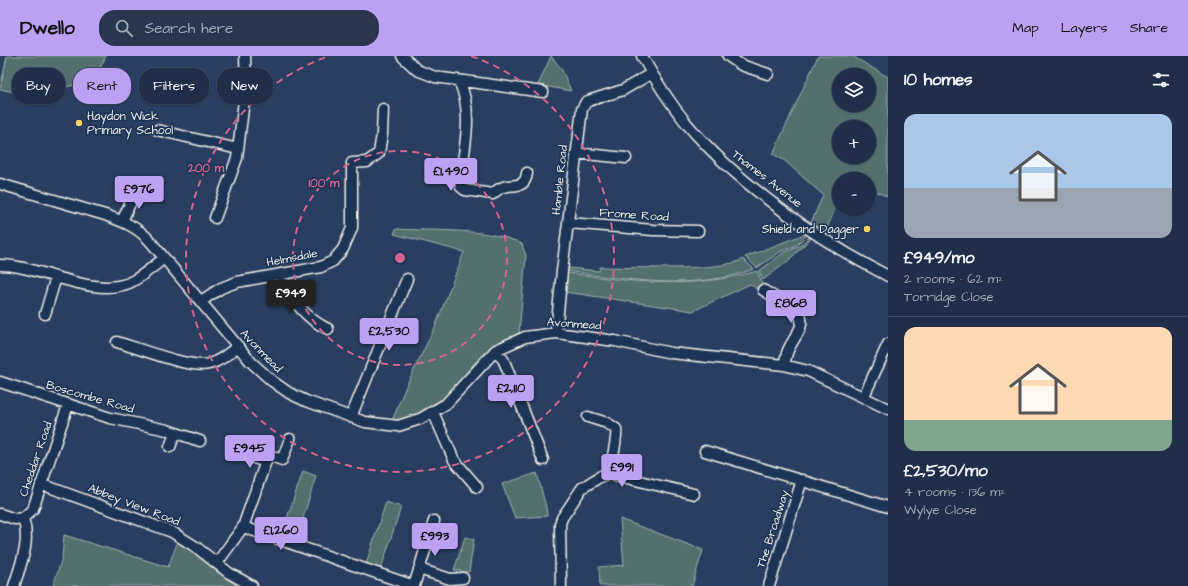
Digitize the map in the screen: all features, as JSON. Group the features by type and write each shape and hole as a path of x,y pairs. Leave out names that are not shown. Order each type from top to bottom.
{"street":[{"path":"215,218 238,149 246,84 245,56"},
{"path":"402,56 410,65 425,73 460,81 543,92"},
{"name":"Thames Avenue","path":"642,56 687,124 708,147 746,182 813,231 862,262 888,276"},
{"path":"728,56 741,65 768,74"},
{"name":"Hamble Road","path":"556,333 582,109 586,102 623,90 652,73"},
{"path":"460,81 463,89 468,120 460,182 461,187 465,190 493,194 502,186 522,185 526,181 527,173"},
{"name":"Helmsdale","path":"201,301 222,288 237,282 321,267 333,261 343,249 349,236 353,220 352,163 368,162 379,153 382,134 382,109"},
{"path":"157,130 238,149"},
{"path":"576,153 626,158"},
{"name":"Avonmead","path":"0,184 122,221 144,234 259,370 280,387 306,400 372,424 398,426 433,412 440,408 455,394 496,350 526,337 556,333 614,341 671,353 784,365 808,370 888,409"},
{"path":"122,221 136,192"},
{"name":"Frome Road","path":"569,223 653,230 698,231"},
{"path":"0,265 16,266 95,286 117,286 135,280 164,258"},
{"path":"280,274 290,294 302,311 315,323 328,329"},
{"path":"45,314 56,277"},
{"path":"350,417 407,279"},
{"path":"763,290 799,312 801,316 802,326 787,353 784,365"},
{"path":"117,342 188,363 202,365 220,360 238,346"},
{"path":"864,396 888,344"},
{"path":"496,350 504,360 543,460"},
{"name":"Boscombe Road","path":"0,382 110,418 175,432 200,441"},
{"name":"Cheddar Road","path":"23,518 33,509 68,405"},
{"path":"433,412 454,460 477,487"},
{"path":"588,417 607,423 616,429 617,437 611,457 610,474"},
{"path":"170,447 175,432"},
{"path":"217,563 243,527 268,455 282,460 290,439"},
{"name":"The Broadway","path":"705,451 888,507"},
{"path":"242,454 266,462"},
{"path":"561,586 560,524 579,492 601,476 610,474 694,494"},
{"name":"The Broadway","path":"768,586 802,480"},
{"name":"Abbey View Road","path":"41,484 172,532 196,547 229,573 252,586"},
{"path":"0,514 15,519 23,518 27,534 26,546 14,586"},
{"path":"243,527 414,586 434,521"},
{"path":"419,569 450,579 463,578"}],"green space":[{"path":"7,56 106,56 100,68 73,68 73,85 65,87 65,68 12,68 12,92 0,89"},
{"path":"551,56 562,70 571,91 538,85"},
{"path":"818,56 852,56 873,68 832,68 832,112 876,112 876,70 888,77 888,197 876,191 876,172 832,172 832,216 825,233 811,223 823,195 785,161 773,154"},
{"path":"396,229 461,231 495,235 522,244 526,256 519,333 496,344 484,353 455,386 433,406 421,414 407,419 392,421 406,386 435,327 464,252 394,234"},
{"path":"805,234 807,235 797,245 780,252 757,268 745,257"},
{"path":"809,237 811,238 787,262 763,280 759,271 783,253 801,245"},
{"path":"743,259 754,269 731,276 685,282 661,282 613,278 567,271 568,268 599,271 600,267 674,268 716,266 733,263"},
{"path":"757,271 762,282 757,289 750,284 693,311 565,292 567,273 639,281 685,282 708,281"},
{"path":"303,471 316,476 297,538 282,533"},
{"path":"537,473 547,516 515,518 502,484"},
{"path":"386,502 401,507 381,569 366,564"},
{"path":"620,519 703,550 692,586 600,586 599,567 624,565"},
{"path":"64,535 168,567 178,541 220,574 240,586 53,586 62,558"},
{"path":"465,537 474,539 469,572 454,570"}],"place":[{"name":"Haydon Wick Primary School","path":"79,123"},
{"name":"Shield and Dagger","path":"867,229"}]}
